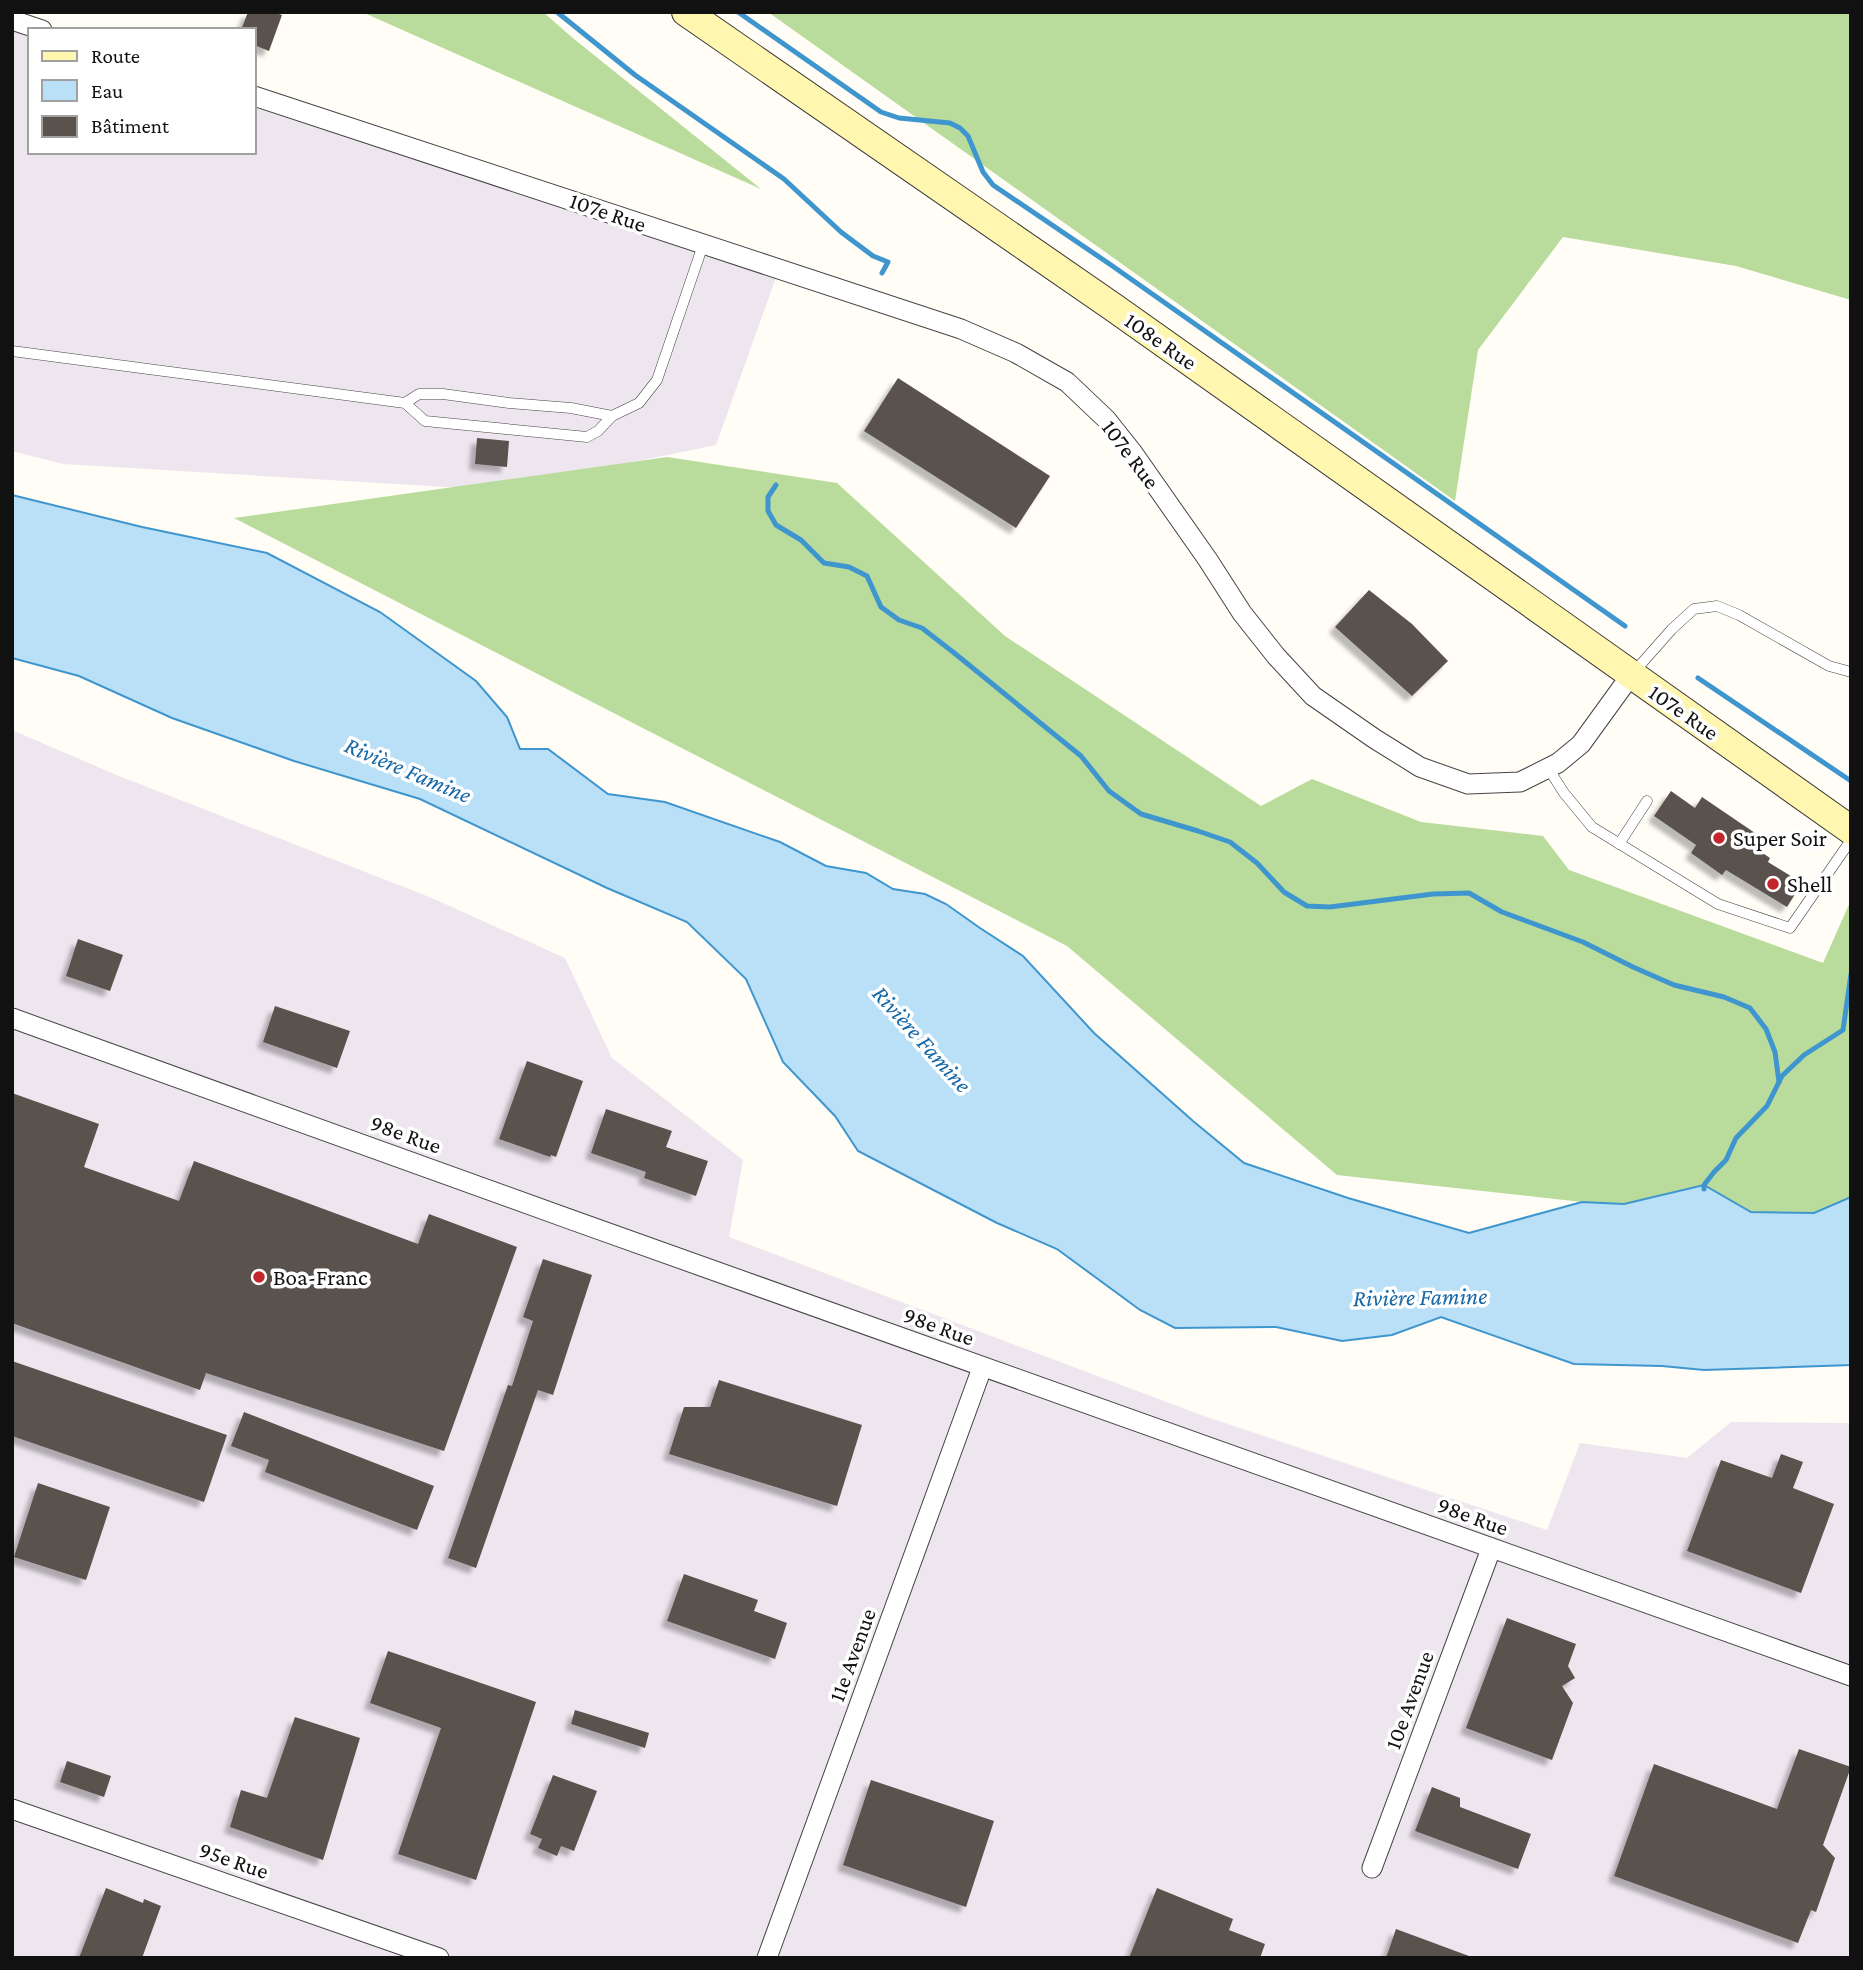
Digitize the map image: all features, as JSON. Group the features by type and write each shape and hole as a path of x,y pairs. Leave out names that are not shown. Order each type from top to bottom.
{"main road":[{"name":"108e Rue","path":"686,12 1113,307 1631,675"},
{"name":"107e Rue","path":"1631,675 1851,830"}],"street":[{"path":"12,20 36,28"},
{"name":"107e Rue","path":"256,97 961,330 1016,354 1067,382 1106,419 1132,453 1242,613 1276,656 1313,696 1420,767 1468,784 1520,782 1558,763 1581,744 1631,675"},
{"name":"98e Rue","path":"12,1018 982,1368 1851,1676"},
{"name":"11e Avenue","path":"767,1958 982,1368"},
{"name":"10e Avenue","path":"1373,1868 1491,1549"},
{"name":"95e Rue","path":"12,1810 439,1958"}],"lane":[{"path":"12,351 405,403 425,421 587,437 598,431 612,416 639,403 657,380 703,245"},
{"path":"405,403 419,394 443,394 571,408 612,416"},
{"path":"1631,675 1672,629 1694,609 1717,606 1739,615 1829,666 1851,672"},
{"path":"1548,768 1591,827 1718,904 1790,929 1851,840"},
{"path":"1619,844 1647,801"}],"shaded area":[{"path":"12,26 28,30 28,154 256,154 256,104 778,272 716,445 496,490 63,464 12,451"},
{"path":"12,730 119,776 432,898 565,958 612,1058 743,1160 729,1237 1201,1415 1547,1530 1580,1443 1687,1458 1731,1422 1851,1423 1851,1958 12,1958"}],"green space":[{"path":"362,12 543,12 761,189"},
{"path":"768,12 1851,12 1851,300 1736,266 1563,237 1478,350 1455,501"},
{"path":"667,457 837,483 1005,636 1261,806 1312,779 1421,822 1543,836 1569,870 1823,963 1851,900 1851,1197 1814,1213 1751,1212 1704,1185 1624,1204 1582,1202 1337,1175 1067,946 234,518"}],"water":[{"name":"Rivière Famine","path":"12,495 142,527 267,553 380,612 476,681 507,717 520,749 548,749 608,794 665,802 780,842 826,866 866,873 893,889 925,894 946,904 1023,956 1094,1033 1244,1163 1348,1198 1469,1233 1582,1202 1624,1204 1704,1185 1751,1212 1814,1213 1851,1197 1851,1365 1704,1370 1574,1364 1441,1317 1392,1335 1342,1341 1276,1327 1175,1328 1140,1310 1057,1249 997,1223 858,1151 835,1116 783,1062 746,979 687,922 607,888 420,799 294,761 172,718 79,676 12,658"}],"building":[{"path":"248,12 273,12 282,15 269,51 256,46 256,28 242,28"},
{"path":"898,378 1050,476 1016,528 864,431"},
{"path":"477,438 509,441 507,467 475,464"},
{"path":"1369,590 1412,624 1448,661 1412,696 1335,627"},
{"name":"Super Soir","path":"1671,791 1695,808 1702,797 1755,833 1748,843 1770,858 1768,862 1802,883 1787,907 1726,870 1722,875 1691,853 1696,845 1654,816"},
{"path":"78,939 123,955 110,991 66,976"},
{"path":"275,1006 350,1031 337,1068 263,1042"},
{"path":"527,1061 583,1081 556,1157 499,1139"},
{"name":"Boa-Franc","path":"12,1093 99,1124 84,1167 179,1201 194,1161 418,1244 429,1214 517,1247 444,1451 206,1373 200,1390 12,1323"},
{"path":"606,1109 672,1131 666,1147 708,1161 696,1196 644,1178 646,1172 591,1153"},
{"path":"543,1259 592,1275 553,1395 538,1390 476,1568 448,1558 508,1385 512,1386 533,1321 523,1317"},
{"path":"12,1361 227,1435 204,1502 12,1436"},
{"path":"719,1380 862,1425 837,1506 669,1454 684,1407 710,1407"},
{"path":"244,1412 434,1486 417,1530 265,1472 269,1460 231,1446"},
{"path":"1781,1454 1803,1462 1793,1488 1834,1504 1801,1593 1687,1551 1721,1460 1772,1478"},
{"path":"38,1483 110,1507 86,1580 14,1557"},
{"path":"684,1574 758,1600 754,1611 787,1623 775,1659 667,1621"},
{"path":"1507,1618 1576,1644 1568,1666 1575,1678 1562,1686 1573,1703 1552,1760 1466,1728"},
{"path":"388,1651 536,1702 476,1880 398,1854 441,1728 370,1703"},
{"path":"575,1710 649,1733 645,1748 571,1724"},
{"path":"295,1717 360,1738 323,1860 230,1827 241,1790 267,1798"},
{"path":"1799,1749 1851,1767 1823,1845 1835,1858 1816,1912 1811,1910 1798,1943 1614,1876 1654,1764 1777,1809"},
{"path":"67,1761 111,1776 104,1797 60,1782"},
{"path":"553,1775 597,1791 574,1851 561,1846 557,1856 538,1848 542,1839 530,1834"},
{"path":"871,1780 994,1821 966,1907 843,1865"},
{"path":"1432,1787 1460,1798 1460,1807 1531,1834 1518,1869 1415,1831"},
{"path":"106,1888 143,1903 144,1899 161,1906 142,1958 79,1958"},
{"path":"1157,1888 1233,1919 1229,1930 1265,1944 1260,1958 1129,1958"},
{"path":"1396,1929 1469,1956 1386,1958"}],"waterway":[{"path":"557,12 635,75 784,179 841,232 873,256 888,262 882,273"},
{"path":"738,12 881,112 899,118 950,123 960,128 968,136 983,172 993,185 1625,626"},
{"path":"776,485 768,497 768,511 776,525 801,540 824,563 849,567 867,576 881,607 899,620 922,628 953,652 1081,756 1109,791 1141,814 1230,842 1257,863 1284,892 1307,906 1330,907 1433,894 1469,893 1502,912 1583,942 1674,985 1724,997 1750,1008 1766,1029 1775,1052 1779,1082"},
{"path":"1698,678 1851,781"},
{"path":"1704,1189 1704,1185 1726,1160 1736,1138 1767,1106 1782,1076 1804,1055 1843,1030 1851,974"}],"place":[{"name":"Super Soir","path":"1719,838"},
{"name":"Shell","path":"1773,884"},
{"name":"Boa-Franc","path":"259,1277"}]}
